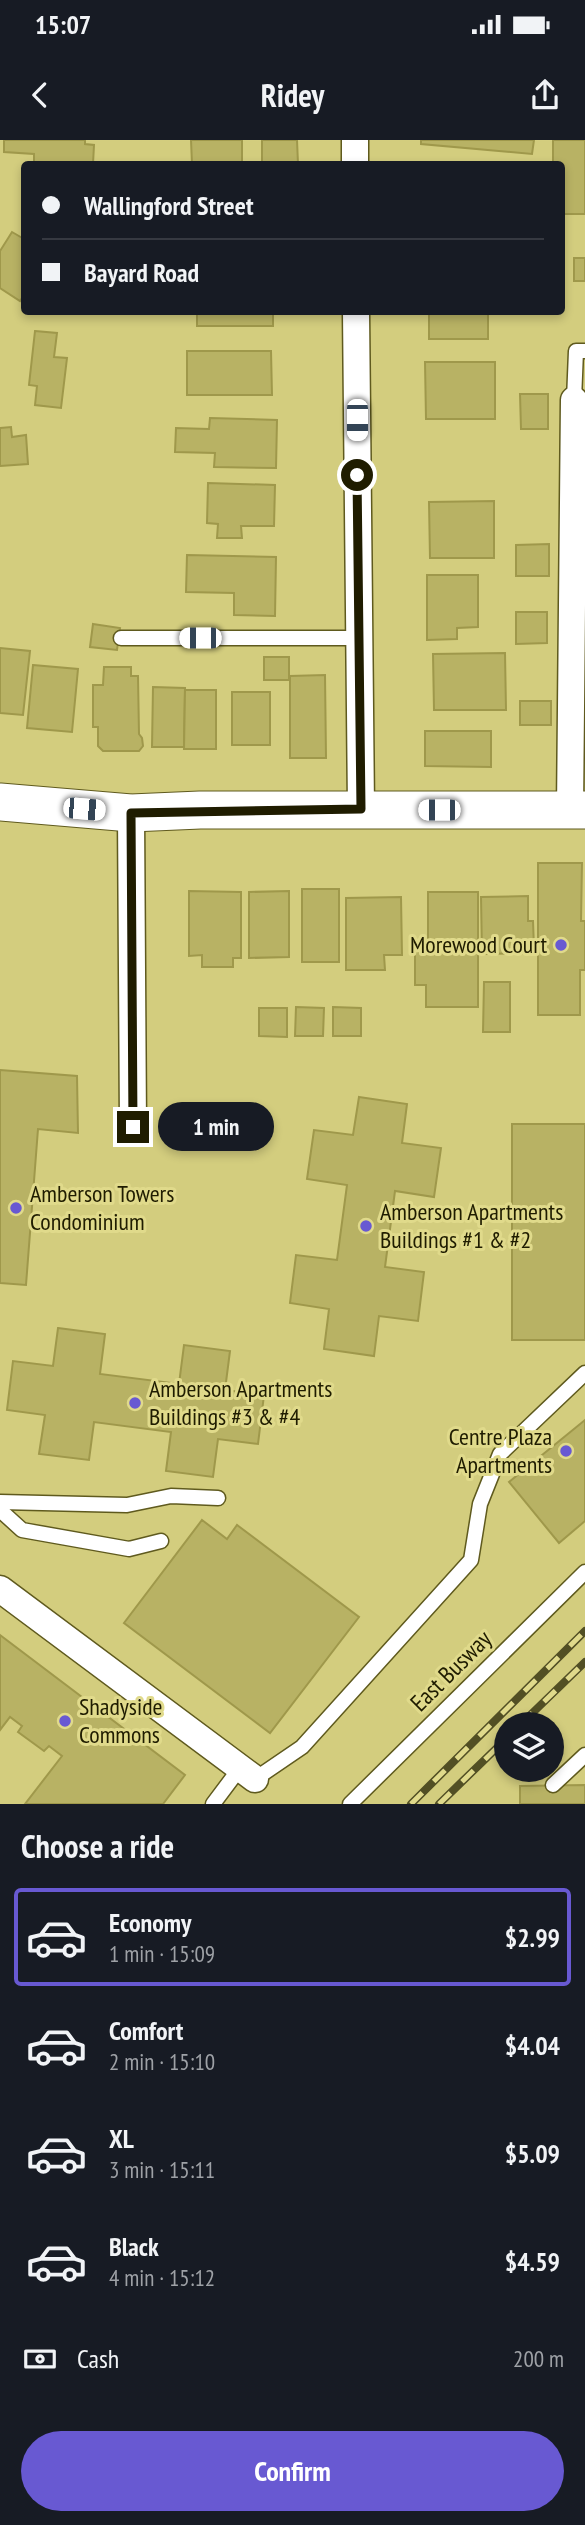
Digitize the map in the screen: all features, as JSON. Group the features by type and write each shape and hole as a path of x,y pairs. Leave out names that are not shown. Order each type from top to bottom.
{"main road":[{"path":"4,808 131,813 361,809 578,810"}],"street":[{"path":"355,140 355,161"},
{"path":"356,315 361,809"},
{"path":"574,400 579,433 578,810"},
{"path":"131,813 133,1127"},
{"path":"0,1590 248,1774"}],"lane":[{"path":"574,400 576,351 585,351"},
{"path":"121,638 358,638"},
{"path":"213,1804 248,1774 302,1747 471,1560 480,1504 500,1454 585,1373"},
{"path":"0,1502 127,1505 171,1496 218,1498"},
{"path":"0,1510 22,1530 129,1549 161,1541"},
{"name":"East Busway","path":"350,1804 585,1572"},
{"path":"553,1786 585,1755"}],"building":[{"path":"4,140 85,140 85,144 94,145 93,161 34,161 34,154 4,152"},
{"path":"191,140 242,140 242,161 192,161"},
{"path":"262,140 297,140 298,161 262,161"},
{"path":"421,140 534,140 532,154 421,144"},
{"path":"553,140 585,140 585,214 565,214 565,161 553,161"},
{"path":"12,232 21,237 20,301 0,288 0,251"},
{"path":"574,258 585,258 585,281 574,281"},
{"path":"197,315 273,315 273,326 197,326"},
{"path":"429,315 488,315 488,339 429,339"},
{"path":"35,331 57,333 54,357 67,358 61,408 35,405 37,386 29,385"},
{"path":"187,351 271,351 272,395 187,395"},
{"path":"425,362 495,362 495,419 426,419"},
{"path":"520,394 548,394 548,429 521,429"},
{"path":"210,418 277,420 276,468 214,467 215,453 175,452 176,428 209,429"},
{"path":"11,427 12,437 26,435 28,464 0,466 0,428"},
{"path":"208,483 275,485 274,526 241,526 242,538 217,538 218,524 207,523"},
{"path":"494,501 494,558 430,558 429,502"},
{"path":"549,544 549,576 516,576 516,545"},
{"path":"187,555 276,557 275,616 234,615 234,593 186,592"},
{"path":"427,575 478,575 478,627 457,628 457,639 427,640"},
{"path":"516,612 547,612 547,643 516,644"},
{"path":"93,624 120,628 117,650 90,647"},
{"path":"0,648 30,651 23,715 0,713"},
{"path":"505,653 506,710 434,710 433,654"},
{"path":"264,657 289,657 289,680 264,680"},
{"path":"33,665 78,669 72,732 27,728"},
{"path":"104,667 131,667 131,676 138,676 139,734 143,746 139,751 103,751 98,746 98,727 93,727 93,685 103,685"},
{"path":"325,675 326,758 290,758 290,676"},
{"path":"153,687 185,688 184,747 152,747"},
{"path":"185,690 216,690 216,749 184,749"},
{"path":"232,692 270,692 270,745 232,745"},
{"path":"520,701 551,701 551,725 520,725"},
{"path":"425,731 491,731 491,767 425,766"},
{"name":"Morewood Court","path":"538,863 582,863 581,921 585,921 585,970 580,970 580,1015 538,1015"},
{"path":"302,889 339,889 339,962 302,962"},
{"path":"189,891 241,892 241,958 233,958 233,967 202,967 202,955 189,956"},
{"path":"289,891 289,957 249,958 249,892"},
{"path":"428,892 478,892 478,1007 426,1007 426,985 415,985 415,949 428,949"},
{"path":"528,896 528,921 533,921 534,948 529,948 529,953 482,954 481,897"},
{"path":"401,897 402,955 384,955 385,970 346,970 346,898"},
{"path":"484,982 510,982 510,1032 483,1032"},
{"path":"296,1007 324,1008 323,1036 295,1036"},
{"path":"333,1007 361,1008 361,1036 333,1036"},
{"path":"259,1008 287,1008 287,1037 259,1036"},
{"name":"Amberson Towers Condominium","path":"0,1070 77,1076 78,1133 38,1129 26,1285 0,1283"},
{"name":"Amberson Apartments Buildings #1 & #2","path":"359,1097 407,1104 402,1143 441,1148 434,1197 395,1191 385,1267 424,1272 418,1321 379,1316 374,1356 324,1349 329,1309 290,1303 296,1255 337,1260 347,1185 307,1179 314,1130 353,1135"},
{"path":"512,1124 585,1124 585,1340 512,1340"},
{"name":"Amberson Apartments Buildings #3 & #4","path":"58,1328 105,1334 100,1374 179,1384 184,1345 230,1351 225,1390 264,1395 258,1444 218,1439 213,1477 166,1471 171,1432 94,1422 89,1460 39,1454 45,1415 7,1410 13,1361 53,1366"},
{"name":"Centre Plaza Apartments","path":"585,1420 585,1521 559,1543 509,1482"},
{"path":"202,1520 227,1539 237,1525 359,1617 270,1733 124,1623"},
{"name":"Shadyside Commons","path":"0,1635 185,1775 163,1804 25,1804 62,1756 49,1746 44,1751 18,1732 22,1726 10,1717 0,1730"},
{"path":"585,1785 585,1804 520,1804 520,1786"}],"railway":[{"path":"411,1804 585,1631"},
{"path":"533,1712 585,1662"},
{"path":"439,1804 494,1751"}],"place":[{"name":"Morewood Court","path":"561,945"},
{"name":"Amberson Towers Condominium","path":"16,1208"},
{"name":"Amberson Apartments Buildings #1 & #2","path":"366,1226"},
{"name":"Amberson Apartments Buildings #3 & #4","path":"135,1403"},
{"name":"Centre Plaza Apartments","path":"566,1451"},
{"name":"Shadyside Commons","path":"65,1721"}],"route":[{"path":"133,1127 131,813 361,809 357,475"}]}
